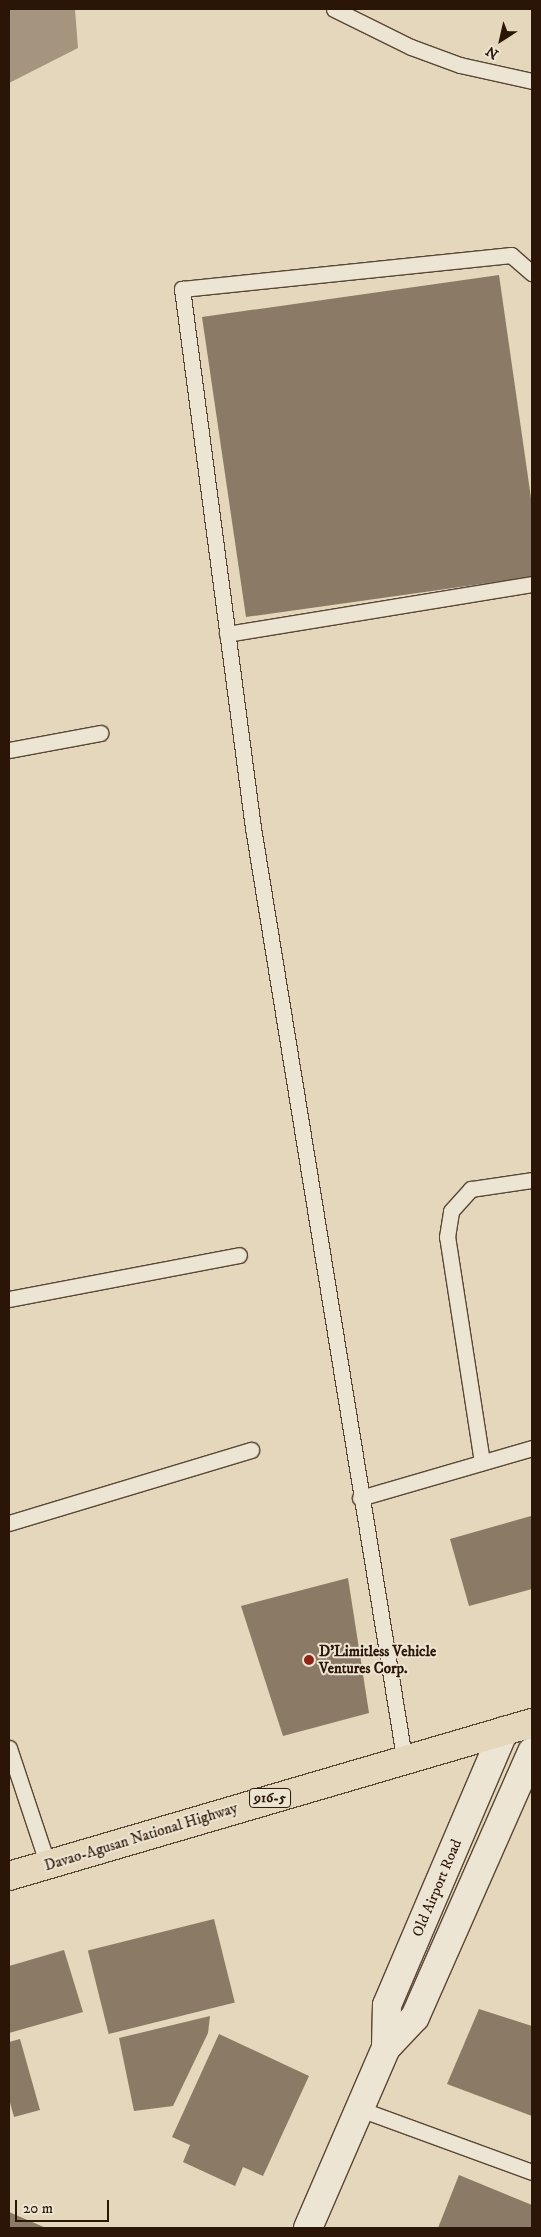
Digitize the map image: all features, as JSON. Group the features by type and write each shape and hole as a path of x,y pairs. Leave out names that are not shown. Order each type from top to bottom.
{"main road":[{"name":"Davao-Agusan National Highway","path":"9,1876 404,1757 532,1724"}],"street":[{"name":"Old Airport Road","path":"386,2048 387,2005 504,1731"},
{"name":"Old Airport Road","path":"308,2228 386,2048 415,2017 532,1752"}],"lane":[{"path":"334,9 420,50 532,82"},
{"path":"404,1757 360,1498 253,828 182,289 511,255 532,273"},
{"path":"228,634 532,584"},
{"path":"9,750 100,733"},
{"path":"482,1462 447,1237 451,1211 470,1189 532,1180"},
{"path":"9,1299 239,1254"},
{"path":"360,1498 532,1448"},
{"path":"9,1523 251,1450"},
{"path":"9,1748 48,1865"},
{"path":"360,2109 532,2172"}],"shaded area":[{"path":"9,9 75,9 78,48 9,83"}],"building":[{"path":"499,275 532,505 532,577 246,617 202,317"},
{"path":"531,1516 532,1589 469,1606 450,1539"},
{"name":"D'Limitless Vehicle Ventures Corp.","path":"348,1578 369,1713 283,1736 241,1606"},
{"path":"214,1919 235,2002 109,2034 88,1950"},
{"path":"64,1950 83,2012 9,2033 9,1966"},
{"path":"479,2009 532,2026 532,2116 447,2084"},
{"path":"210,2016 208,2033 173,2106 134,2111 119,2038"},
{"path":"219,2034 309,2076 263,2176 243,2167 235,2186 183,2162 190,2145 172,2137"},
{"path":"20,2039 40,2110 14,2117 9,2099 9,2042"},
{"path":"459,2175 532,2205 532,2228 438,2228"},
{"path":"9,2212 46,2228 9,2228"}],"place":[{"name":"D'Limitless Vehicle Ventures Corp.","path":"309,1660"}]}
